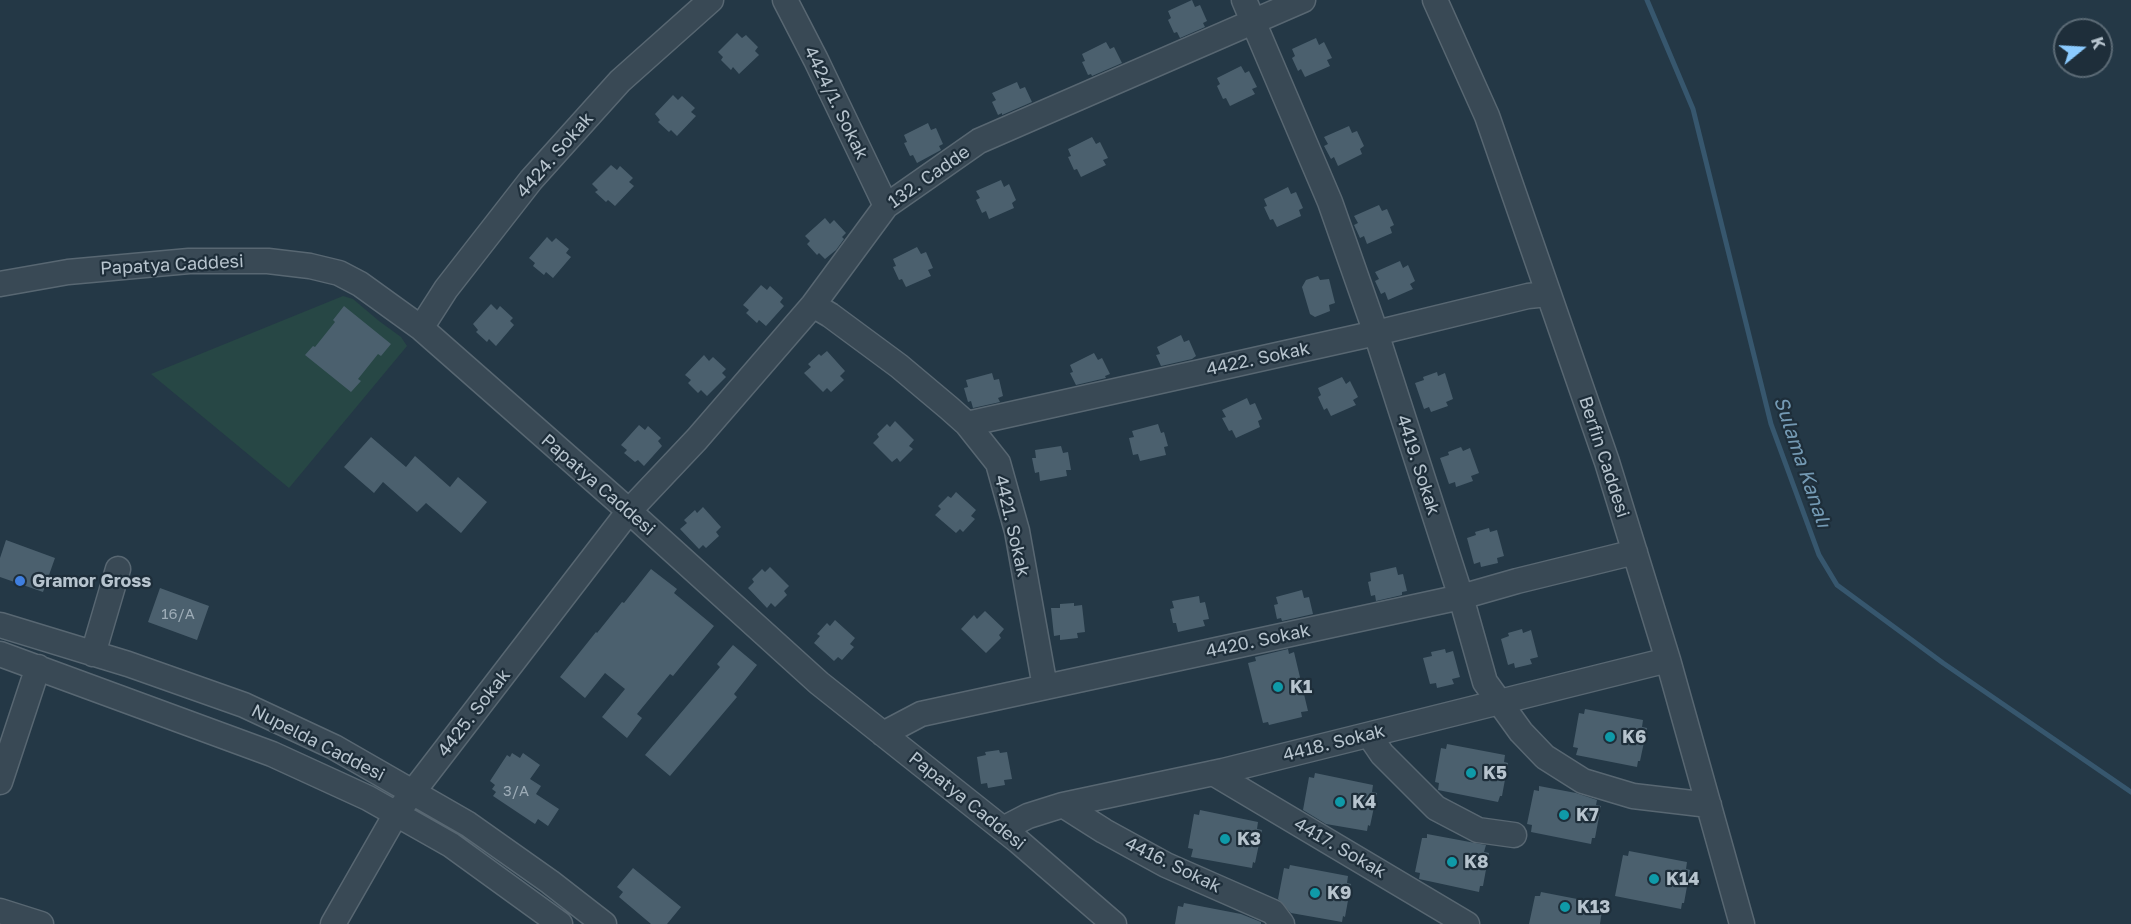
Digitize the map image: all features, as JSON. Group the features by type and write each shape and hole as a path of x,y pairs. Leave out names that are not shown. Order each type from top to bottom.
{"street":[{"name":"4424. Sokak","path":"421,328 446,289 531,180 620,81 711,0"},
{"name":"4424/1. Sokak","path":"785,0 886,206"},
{"name":"132. Cadde","path":"629,511 697,439 813,305 886,206 979,141 1249,10 1303,0"},
{"name":"Berfin Caddesi","path":"1435,0 1487,117 1607,462 1668,660 1742,924"},
{"name":"4419. Sokak","path":"1249,10 1330,202 1376,333 1461,597 1485,682 1521,732 1545,758 1583,781 1633,796 1709,805"},
{"name":"Papatya Caddesi","path":"0,284 68,272 178,262 268,261 310,266 339,273 360,284 421,328 629,511 819,683 1003,829 1114,924"},
{"name":"4422. Sokak","path":"967,424 1376,333 1528,296 1548,294"},
{"name":"4421. Sokak","path":"813,305 899,366 967,424 998,463 1017,531 1045,687"},
{"name":"4425. Sokak","path":"333,924 396,814 629,511"},
{"name":"4420. Sokak","path":"883,734 921,714 1461,597 1635,552"},
{"path":"93,654 118,569"},
{"name":"Nupelda Caddesi","path":"0,625 244,705 334,747 468,824 550,882 604,924"},
{"name":"Nupelda Caddesi","path":"0,654 272,754 368,798 451,845 560,924"},
{"name":"4418. Sokak","path":"1003,829 1028,816 1064,805 1213,773 1668,660"},
{"path":"0,782 38,667"},
{"path":"1369,735 1382,754 1436,808 1478,831 1514,835"},
{"name":"4417. Sokak","path":"1213,773 1467,924"},
{"name":"4416. Sokak","path":"1064,805 1104,831 1166,864 1272,912 1282,924"},
{"path":"0,911 41,924"}],"green space":[{"path":"343,296 353,299 401,337 407,346 289,488 151,374"}],"building":[{"path":"1192,0 1195,7 1200,5 1207,21 1203,23 1205,27 1180,38 1177,32 1174,33 1168,20 1171,18 1168,11"},
{"path":"737,33 742,38 746,35 758,47 755,51 759,55 739,74 733,67 731,70 721,60 723,57 718,52"},
{"path":"1316,38 1319,45 1324,42 1332,58 1327,60 1330,66 1305,77 1301,69 1298,71 1292,58 1295,56 1292,49"},
{"path":"1106,42 1110,49 1114,47 1122,63 1092,76 1088,75 1082,62 1085,61 1082,54"},
{"path":"1241,66 1245,73 1249,71 1257,87 1252,89 1255,94 1230,106 1226,98 1223,99 1217,86 1220,84 1217,78"},
{"path":"1017,82 1020,89 1025,87 1032,102 998,115 992,102 996,100 992,93"},
{"path":"673,95 678,100 682,96 695,108 691,112 696,116 677,136 658,122 660,120 655,114"},
{"path":"928,123 931,130 936,128 943,144 939,146 941,150 917,163 913,155 910,156 904,143 907,142 904,135"},
{"path":"1349,126 1352,133 1357,131 1364,146 1360,149 1362,154 1338,166 1334,157 1331,159 1324,146 1328,144 1324,137"},
{"path":"1092,137 1096,144 1100,142 1108,158 1103,160 1106,165 1081,177 1077,169 1074,170 1068,157 1071,156 1068,149"},
{"path":"611,165 617,170 620,166 633,178 629,182 634,186 615,206 608,200 606,202 595,192 598,190 592,184"},
{"path":"1001,180 1004,187 1009,184 1016,200 1012,203 1014,208 989,219 986,211 982,213 976,200 980,198 976,191"},
{"path":"1288,187 1291,194 1296,192 1303,208 1299,210 1301,216 1277,227 1273,219 1270,220 1264,207 1267,206 1264,199"},
{"path":"1379,205 1382,211 1387,209 1394,225 1390,227 1392,233 1367,244 1364,236 1360,238 1354,225 1358,223 1354,216"},
{"path":"825,218 830,224 834,220 846,233 836,250 825,259 819,253 817,255 807,244 810,241 805,236"},
{"path":"547,237 552,242 556,238 569,249 566,253 571,257 553,278 546,272 544,275 533,266 535,263 529,258"},
{"path":"917,247 921,254 926,252 933,268 928,270 931,276 906,287 902,279 899,280 893,267 896,266 893,259"},
{"path":"1400,261 1403,268 1408,265 1415,281 1410,284 1413,289 1388,300 1385,292 1381,294 1375,281 1379,279 1375,272"},
{"path":"1318,276 1320,280 1329,279 1335,303 1329,305 1330,311 1315,317 1310,314 1302,287 1306,280"},
{"path":"761,285 767,290 770,286 783,298 780,302 784,306 766,326 759,320 757,323 746,313 749,310 743,305"},
{"path":"491,304 497,310 500,306 513,318 510,321 514,325 496,346 489,339 487,342 476,332 478,330 473,324"},
{"path":"344,306 391,344 381,356 378,354 358,379 361,381 351,392 305,355 313,346 315,347 335,322 333,320"},
{"path":"1181,335 1184,342 1189,340 1196,356 1161,366 1156,355 1160,354 1157,347"},
{"path":"827,351 845,371 840,376 844,380 831,392 827,388 823,392 804,373 811,367 808,364 819,354 821,356"},
{"path":"1094,353 1098,360 1102,358 1110,374 1105,376 1106,378 1076,385 1070,373 1073,372 1070,365"},
{"path":"704,355 709,361 713,357 726,369 722,373 726,377 707,396 701,390 698,393 688,383 691,380 685,375"},
{"path":"1437,372 1438,376 1445,373 1453,399 1446,402 1448,406 1431,412 1429,407 1424,409 1415,383"},
{"path":"992,373 994,380 999,379 1003,396 998,398 1000,402 973,408 971,401 968,402 964,388 968,387 966,380"},
{"path":"1342,377 1346,384 1350,381 1358,397 1353,400 1356,405 1331,416 1327,408 1324,410 1318,397 1321,395 1318,388"},
{"path":"1247,398 1250,405 1255,403 1262,419 1258,421 1260,427 1236,438 1222,418 1226,417 1222,410"},
{"path":"895,421 914,440 909,446 913,449 900,462 897,458 892,462 873,443 879,437 877,434 887,424 890,427"},
{"path":"1158,424 1161,433 1164,432 1168,446 1164,447 1166,455 1140,461 1138,454 1133,455 1129,438 1134,437 1132,431"},
{"path":"639,425 645,430 648,426 661,438 658,441 662,446 644,466 624,453 627,450 621,445"},
{"path":"371,437 406,467 415,456 450,487 458,477 487,502 461,533 426,503 417,512 383,482 374,493 344,467"},
{"path":"1061,446 1063,453 1068,452 1071,470 1066,470 1067,476 1040,481 1039,472 1035,473 1032,458 1036,458 1035,450"},
{"path":"1461,447 1463,451 1470,448 1479,473 1471,476 1473,481 1456,487 1455,482 1449,484 1440,458"},
{"path":"956,492 976,510 971,516 975,519 963,532 960,529 956,533 935,515 941,509 938,506"},
{"path":"703,507 721,527 716,532 719,536 706,548 703,545 699,549 680,529 687,523 684,520 695,510 697,513"},
{"path":"1489,528 1490,532 1497,530 1504,556 1497,558 1498,563 1481,567 1480,562 1474,564 1467,538 1476,535 1475,532"},
{"path":"6,540 55,558 43,592 0,577 0,558"},
{"path":"770,567 789,586 784,591 787,595 775,607 771,603 767,608 748,588 754,582 752,579 762,569 765,572"},
{"path":"1396,567 1398,575 1403,574 1407,591 1402,592 1402,595 1376,601 1375,595 1371,596 1368,582 1371,581 1370,573"},
{"path":"651,569 677,589 674,593 714,626 673,676 670,674 637,714 642,718 627,738 602,717 625,689 605,673 585,698 560,677"},
{"path":"160,588 209,606 197,640 148,622"},
{"path":"1302,590 1304,598 1309,597 1313,614 1282,621 1281,618 1277,619 1274,605 1278,604 1276,597"},
{"path":"1199,596 1200,603 1205,602 1209,619 1203,620 1205,626 1178,632 1170,609 1174,608 1172,601"},
{"path":"1074,603 1074,606 1082,605 1085,632 1077,633 1078,638 1060,640 1060,635 1054,636 1051,608 1060,608 1060,604"},
{"path":"985,611 1004,629 999,635 1001,638 986,653 961,629 974,615 977,619"},
{"path":"835,620 855,638 850,644 854,647 842,660 838,657 834,661 814,643 820,636 817,634 827,623 830,626"},
{"path":"1522,629 1523,633 1531,630 1538,657 1530,659 1532,664 1515,668 1514,663 1508,665 1501,639 1509,636 1508,633"},
{"path":"733,645 757,665 734,694 737,697 670,776 645,755 720,667 717,664"},
{"name":"K1","path":"1288,649 1289,654 1294,652 1308,711 1301,712 1302,717 1269,725 1268,722 1263,723 1248,663 1256,661 1255,657"},
{"path":"1445,649 1446,653 1453,651 1460,677 1452,679 1454,684 1437,688 1436,683 1430,684 1423,658 1432,656 1431,652"},
{"name":"K6","path":"1585,709 1643,720 1642,727 1647,728 1637,767 1576,755 1578,748 1573,747 1579,713 1584,714"},
{"name":"K5","path":"1447,744 1505,755 1504,762 1508,763 1502,796 1498,802 1438,790 1439,783 1435,782 1441,748 1446,749"},
{"path":"999,750 1000,753 1007,752 1012,779 1004,780 1005,785 988,788 987,783 981,784 977,757 986,755 985,752"},
{"path":"512,753 520,758 523,753 540,765 530,779 541,786 536,794 559,809 548,826 538,819 535,824 493,796 496,792 492,789 495,785 490,781 507,755 510,757"},
{"name":"K4","path":"1315,773 1373,785 1372,792 1377,793 1367,831 1326,824 1303,810 1309,777 1314,778"},
{"name":"K7","path":"1539,786 1576,793 1597,800 1596,805 1601,806 1595,838 1592,838 1591,844 1531,832 1532,825 1527,824 1534,790 1539,791"},
{"name":"K3","path":"1200,810 1258,822 1257,829 1262,830 1252,868 1191,857 1193,849 1188,848 1194,814 1199,815"},
{"name":"K8","path":"1427,834 1486,845 1484,852 1489,853 1483,886 1480,886 1479,892 1419,879 1420,873 1415,872 1422,838 1427,838"},
{"name":"K14","path":"1629,851 1687,862 1686,869 1690,870 1681,909 1615,896 1623,855 1628,856"},
{"name":"K9","path":"1290,865 1348,876 1347,883 1351,884 1342,922 1291,913 1278,899 1284,868 1289,869"},
{"path":"633,868 681,907 667,924 651,924 619,897 623,892 617,887"},
{"name":"K13","path":"1541,892 1603,904 1600,924 1529,924 1535,896 1540,896"},
{"path":"1184,903 1241,914 1261,924 1175,924 1178,906 1183,907"}],"waterway":[{"name":"Sulama Kanalı","path":"1647,0 1693,109 1771,424 1819,555 1837,585 1943,663 2131,792"}],"place":[{"name":"Gramor Gross","path":"20,581"},
{"name":"K1","path":"1278,687"},
{"name":"K6","path":"1610,737"},
{"name":"K5","path":"1471,773"},
{"name":"K4","path":"1340,802"},
{"name":"K7","path":"1564,815"},
{"name":"K3","path":"1225,839"},
{"name":"K8","path":"1452,862"},
{"name":"K14","path":"1654,879"},
{"name":"K9","path":"1315,893"},
{"name":"K13","path":"1565,907"}]}
